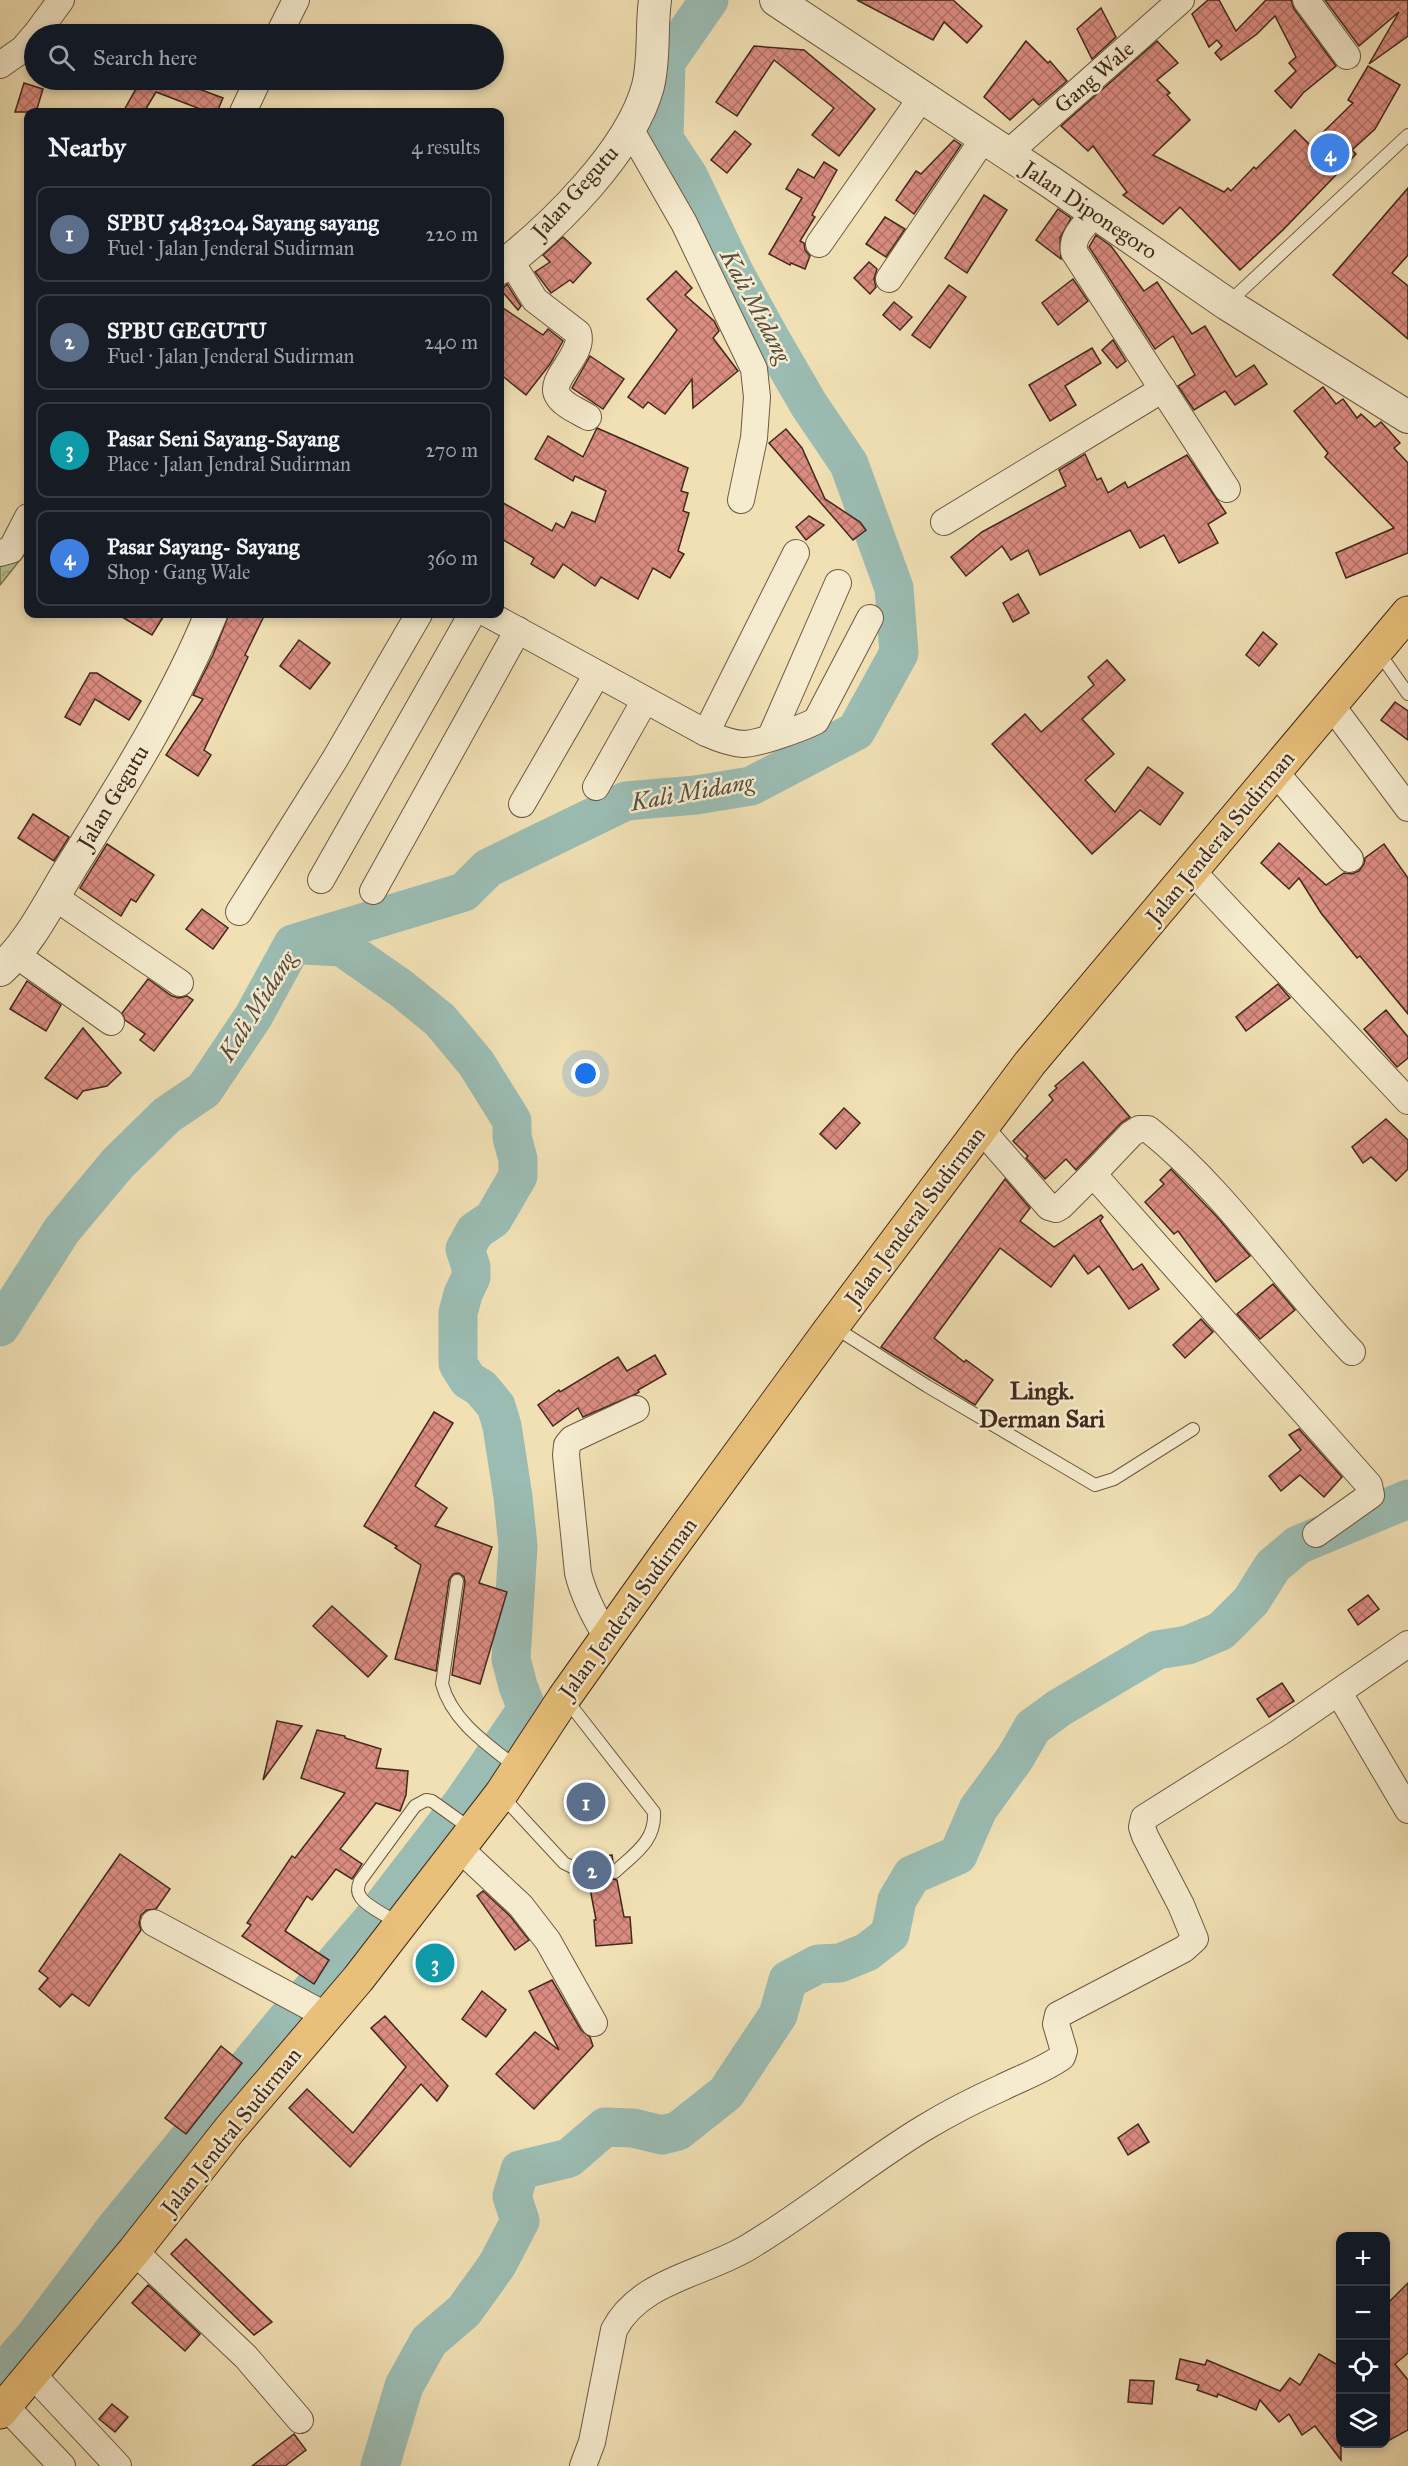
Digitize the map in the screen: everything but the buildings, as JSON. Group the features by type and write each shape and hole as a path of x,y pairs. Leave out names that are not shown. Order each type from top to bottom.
{"highway":[{"name":"Jalan Jenderal Sudirman","path":"462,1832 564,1698 833,1326 980,1128 1104,973 1408,613"},
{"name":"Jalan Jendral Sudirman","path":"3,2409 134,2251 230,2129 309,2006 393,1920 462,1832"}],"street":[{"path":"43,24 61,0"},
{"path":"284,24 296,0"},
{"name":"Jalan Gegutu","path":"505,264 540,234 591,182 614,153 642,105 651,69 655,0"},
{"name":"Gang Wale","path":"889,279 996,146 1181,0"},
{"path":"1306,0 1347,57"},
{"name":"Jalan Diponegoro","path":"783,4 1227,304 1408,417"},
{"path":"0,65 24,48"},
{"path":"245,108 253,90"},
{"path":"819,244 922,96"},
{"path":"629,127 684,223 754,369 757,397 754,438 741,500"},
{"path":"1095,213 1076,237 1074,252 1227,489"},
{"path":"505,264 535,300 578,333 579,346 556,383 556,391 559,398 588,417"},
{"path":"944,522 1164,389"},
{"path":"0,553 10,550 24,524"},
{"path":"706,733 796,553"},
{"path":"771,736 838,584"},
{"name":"Jalan Gegutu","path":"8,962 53,896 134,766 168,704 209,618"},
{"path":"239,912 335,759 417,618"},
{"path":"321,880 470,618"},
{"path":"496,618 706,733 719,739 744,744 801,729 816,721 870,618"},
{"path":"373,891 518,630"},
{"path":"522,804 597,674"},
{"path":"596,787 645,700"},
{"path":"1331,705 1408,808"},
{"path":"1275,772 1350,859"},
{"path":"1192,871 1408,1101"},
{"path":"53,896 180,983"},
{"path":"8,962 111,1022"},
{"path":"980,1128 1049,1207 1056,1209 1131,1134 1139,1129 1148,1129 1234,1213 1285,1277 1352,1352"},
{"path":"1092,1174 1369,1485 1371,1496 1316,1534"},
{"path":"607,1636 591,1611 578,1573 566,1455 567,1445 572,1439 636,1409"},
{"path":"583,2466 592,2442 614,2331 621,2317 631,2307 645,2295 746,2249 815,2204 873,2160 967,2103 1056,2061 1064,2051 1056,2024 1058,2015 1191,1945 1195,1939 1191,1926 1145,1836 1142,1822 1406,1648"},
{"path":"1339,1693 1408,1810"},
{"path":"462,1832 548,1941 594,2023"},
{"path":"154,1923 309,2006"},
{"path":"134,2251 246,2357 300,2420"},
{"path":"31,2373 118,2466"},
{"path":"3,2409 62,2466"}],"lane":[{"path":"1227,304 1408,135"},
{"path":"1377,650 1408,694"},
{"path":"833,1326 927,1386 1095,1485 1114,1479 1193,1429"},
{"path":"457,1581 442,1684 446,1700 457,1715 485,1742 564,1863 588,1875"},
{"path":"564,1698 654,1812 655,1825 646,1842 615,1872"},
{"path":"393,1920 365,1901 360,1896 358,1888 360,1881 415,1806 426,1800 437,1804 462,1832"}],"green space":[{"path":"24,536 24,555 0,585 0,558"}],"waterway":[{"name":"Kali Midang","path":"0,1327 62,1230 118,1163 167,1115 204,1090 253,1017 293,944 464,892 488,868 626,801 696,795 751,786 856,731 899,653 894,588 849,464 809,405 769,336 735,274 689,177 664,139 666,62 709,0"},
{"path":"0,2376 35,2336 117,2226 285,2021 372,1920 463,1802 527,1709 511,1659 518,1546 502,1426 496,1406 481,1388 468,1380 458,1364 458,1313 471,1277 471,1267 465,1249 475,1231 493,1219 518,1176 518,1159 512,1137 512,1121 476,1063 440,1020 402,989 342,947 302,945"},
{"path":"380,2466 404,2386 429,2341 464,2311 497,2265 520,2221 512,2196 520,2170 569,2158 605,2127 633,2128 662,2135 678,2131 726,2093 778,2015 788,1980 818,1964 840,1963 867,1952 890,1934 897,1900 912,1875 958,1855 978,1809 1015,1758 1033,1727 1059,1708 1157,1650 1188,1645 1221,1631 1251,1601 1273,1566 1298,1545 1408,1499"}],"place":[{"name":"Pasar Sayang- Sayang","path":"1330,153"},
{"name":"SPBU 5483204 Sayang sayang","path":"586,1802"},
{"name":"SPBU GEGUTU","path":"592,1870"},
{"name":"Pasar Seni Sayang-Sayang","path":"435,1963"}],"district":[{"name":"Lingk. Derman Sari","path":"1042,1405"}]}
